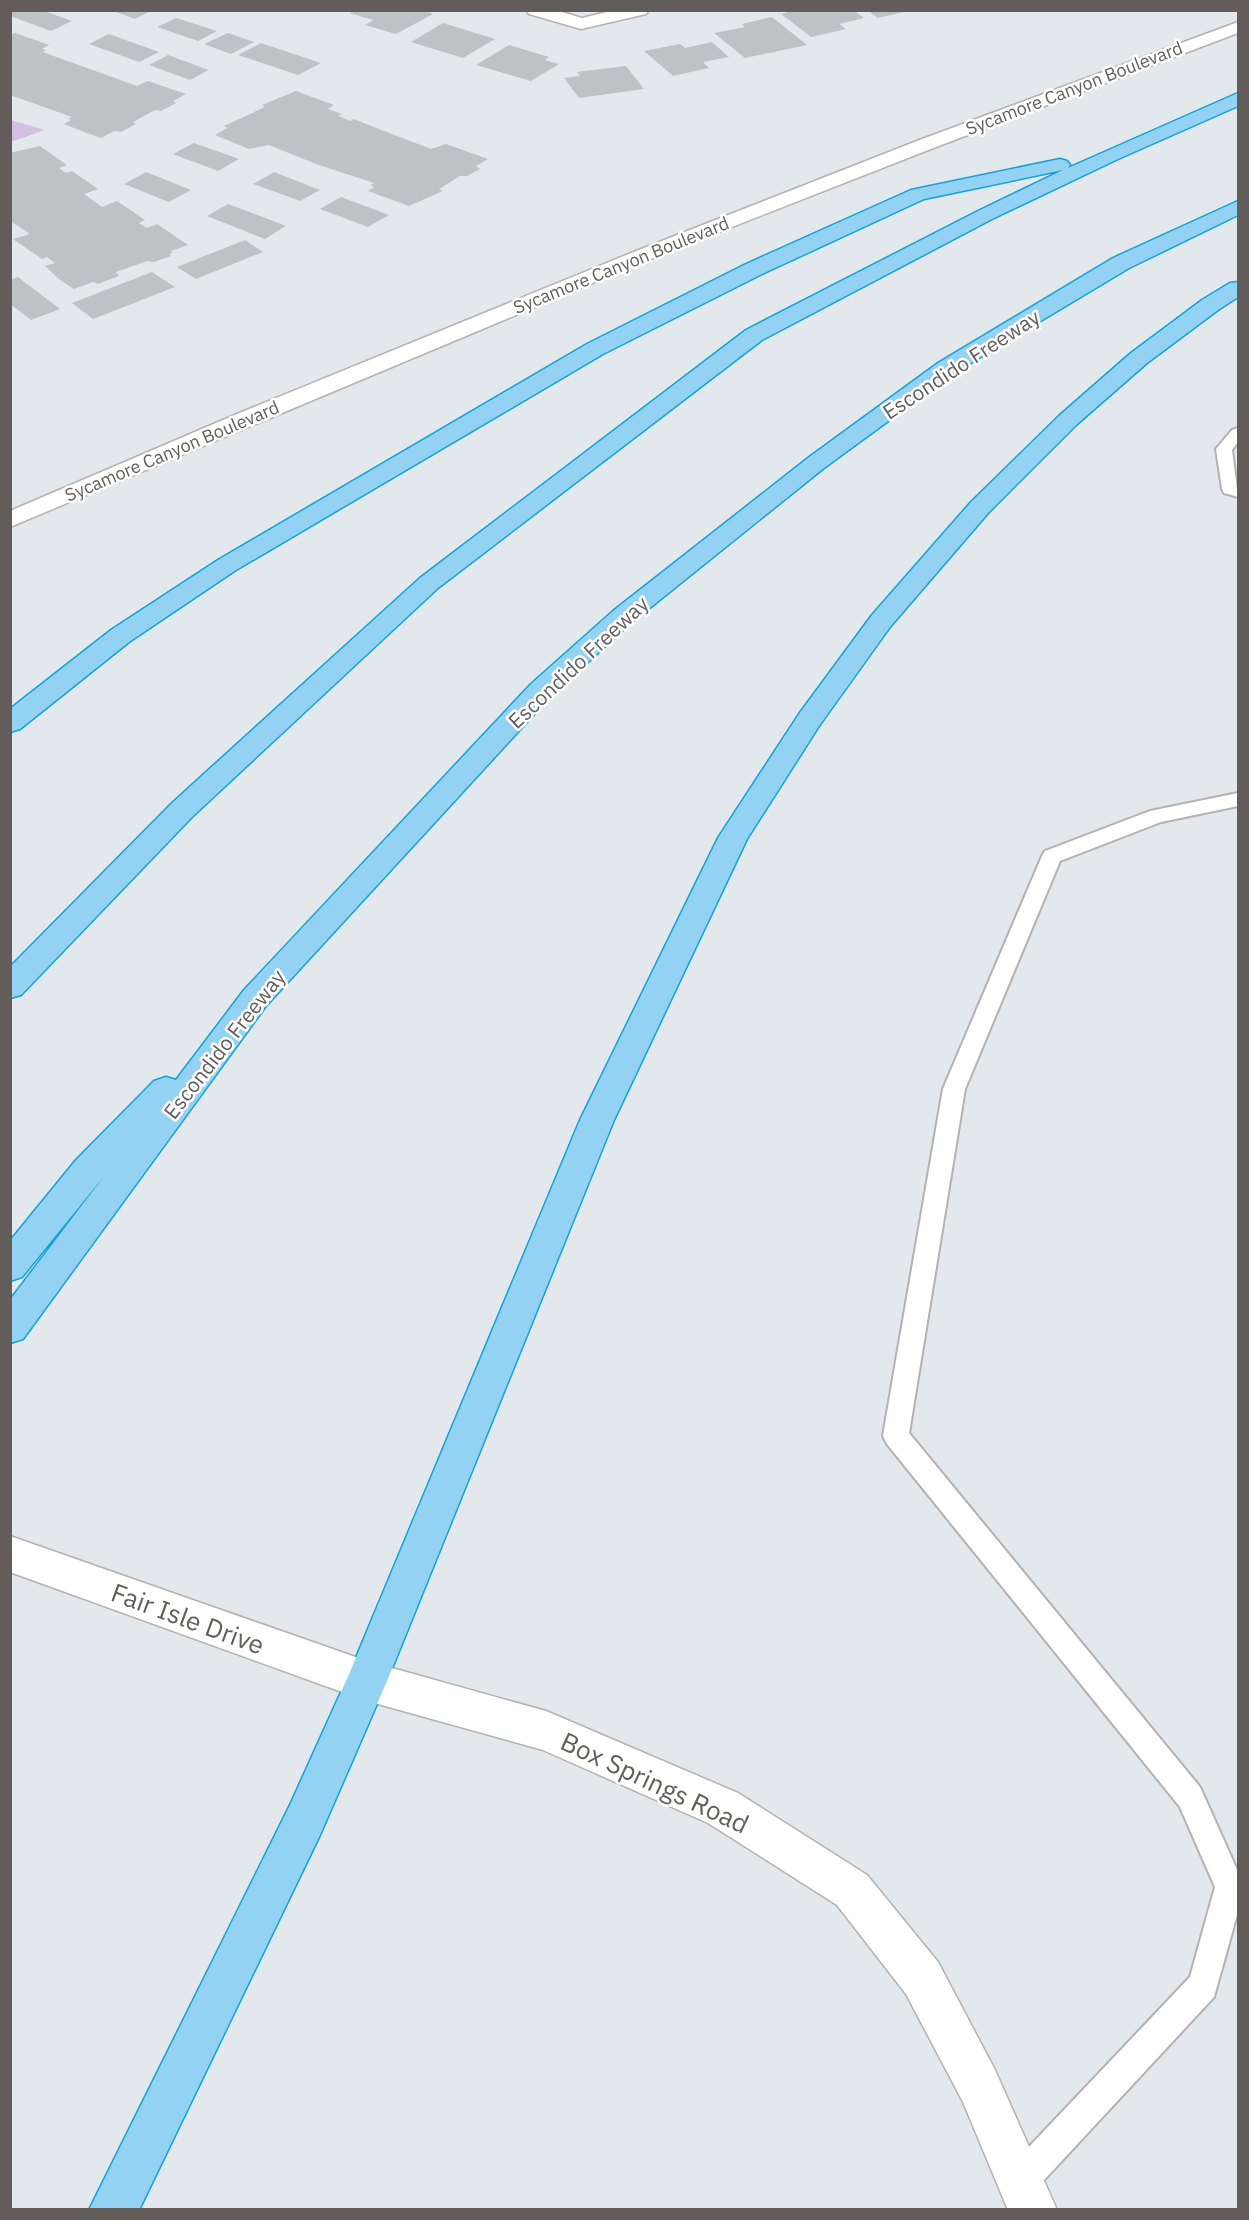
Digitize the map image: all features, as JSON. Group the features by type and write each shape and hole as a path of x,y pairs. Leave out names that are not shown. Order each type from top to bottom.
{"highway":[{"path":"10,987 182,810 429,583 753,335 985,215 1111,155 1239,99"},
{"path":"10,723 120,636 226,565 596,349 754,269 918,194 1111,155"},
{"name":"Escondido Freeway","path":"13,1328 255,998 541,690 622,617 816,463 946,368 1121,263 1239,207"},
{"path":"113,2210 305,1820 367,1681 597,1120 733,838 809,720 881,621 980,507 1068,420 1139,358 1210,305 1239,288"},
{"path":"10,1267 88,1170 255,998"}],"street":[{"path":"535,10 581,24 640,10"},
{"name":"Sycamore Canyon Boulevard","path":"10,520 245,419 638,256 950,135 1239,27"},
{"name":"Fair Isle Drive","path":"10,1554 367,1681"},
{"name":"Box Springs Road","path":"367,1681 546,1731 723,1808 852,1890 922,1978 979,2086 1027,2195"}],"lane":[{"path":"1239,433 1224,449 1230,489 1239,492"},
{"path":"1027,2195 1203,1986 1230,1887 1190,1797 896,1436 954,1089 1052,856 1157,816 1239,800"}],"shaded area":[{"path":"11,120 45,130 11,142"}],"building":[{"path":"10,10 41,10 72,21 51,31 10,16"},
{"path":"111,10 153,10 135,19"},
{"path":"355,10 423,10 433,14 396,34 365,25 373,20 350,13"},
{"path":"796,10 853,10 864,18 839,24 846,29 811,37 781,14"},
{"path":"867,10 908,10 908,11 878,18"},
{"path":"772,17 807,45 745,58 714,33 745,27 742,24"},
{"path":"176,18 217,31 198,41 157,27"},
{"path":"443,23 495,39 463,58 411,42"},
{"path":"15,33 49,45 42,49 46,50 43,52 137,86 148,81 186,94 173,101 176,103 161,111 155,110 133,122 136,124 121,132 114,131 101,138 84,132 64,124 72,117 10,95 10,35"},
{"path":"228,33 254,42 231,54 204,44"},
{"path":"109,34 159,52 139,62 89,44"},
{"path":"712,42 729,57 703,62 709,68 673,76 644,51 680,44 685,48"},
{"path":"261,43 321,63 298,75 238,55"},
{"path":"509,45 549,57 545,60 559,64 531,81 476,65"},
{"path":"168,55 209,70 190,80 149,65"},
{"path":"626,66 644,89 579,98 564,78 580,76 577,72"},
{"path":"296,91 334,105 328,109 342,114 338,116 351,121 353,119 431,149 446,144 488,159 476,166 480,169 467,176 460,176 439,189 443,191 409,206 368,191 374,187 370,185 374,183 316,164 269,145 249,149 215,135 227,128 224,126 265,107 262,105"},
{"path":"194,143 239,159 218,171 173,154"},
{"path":"40,146 67,165 59,168 66,173 72,171 98,189 84,194 102,207 117,201 145,220 139,223 147,228 157,224 188,245 171,251 172,253 169,254 171,256 154,262 147,261 116,272 119,276 98,284 93,282 74,289 60,280 45,266 55,263 47,257 42,259 13,239 30,234 10,221 10,153"},
{"path":"146,172 191,190 169,202 124,184"},
{"path":"274,172 320,190 300,201 253,184"},
{"path":"341,197 389,215 368,227 320,209"},
{"path":"228,204 286,226 265,239 207,216"},
{"path":"245,240 263,252 196,279 177,267"},
{"path":"152,272 175,287 93,319 72,303"},
{"path":"18,277 60,309 31,320 10,304 10,280"}]}
